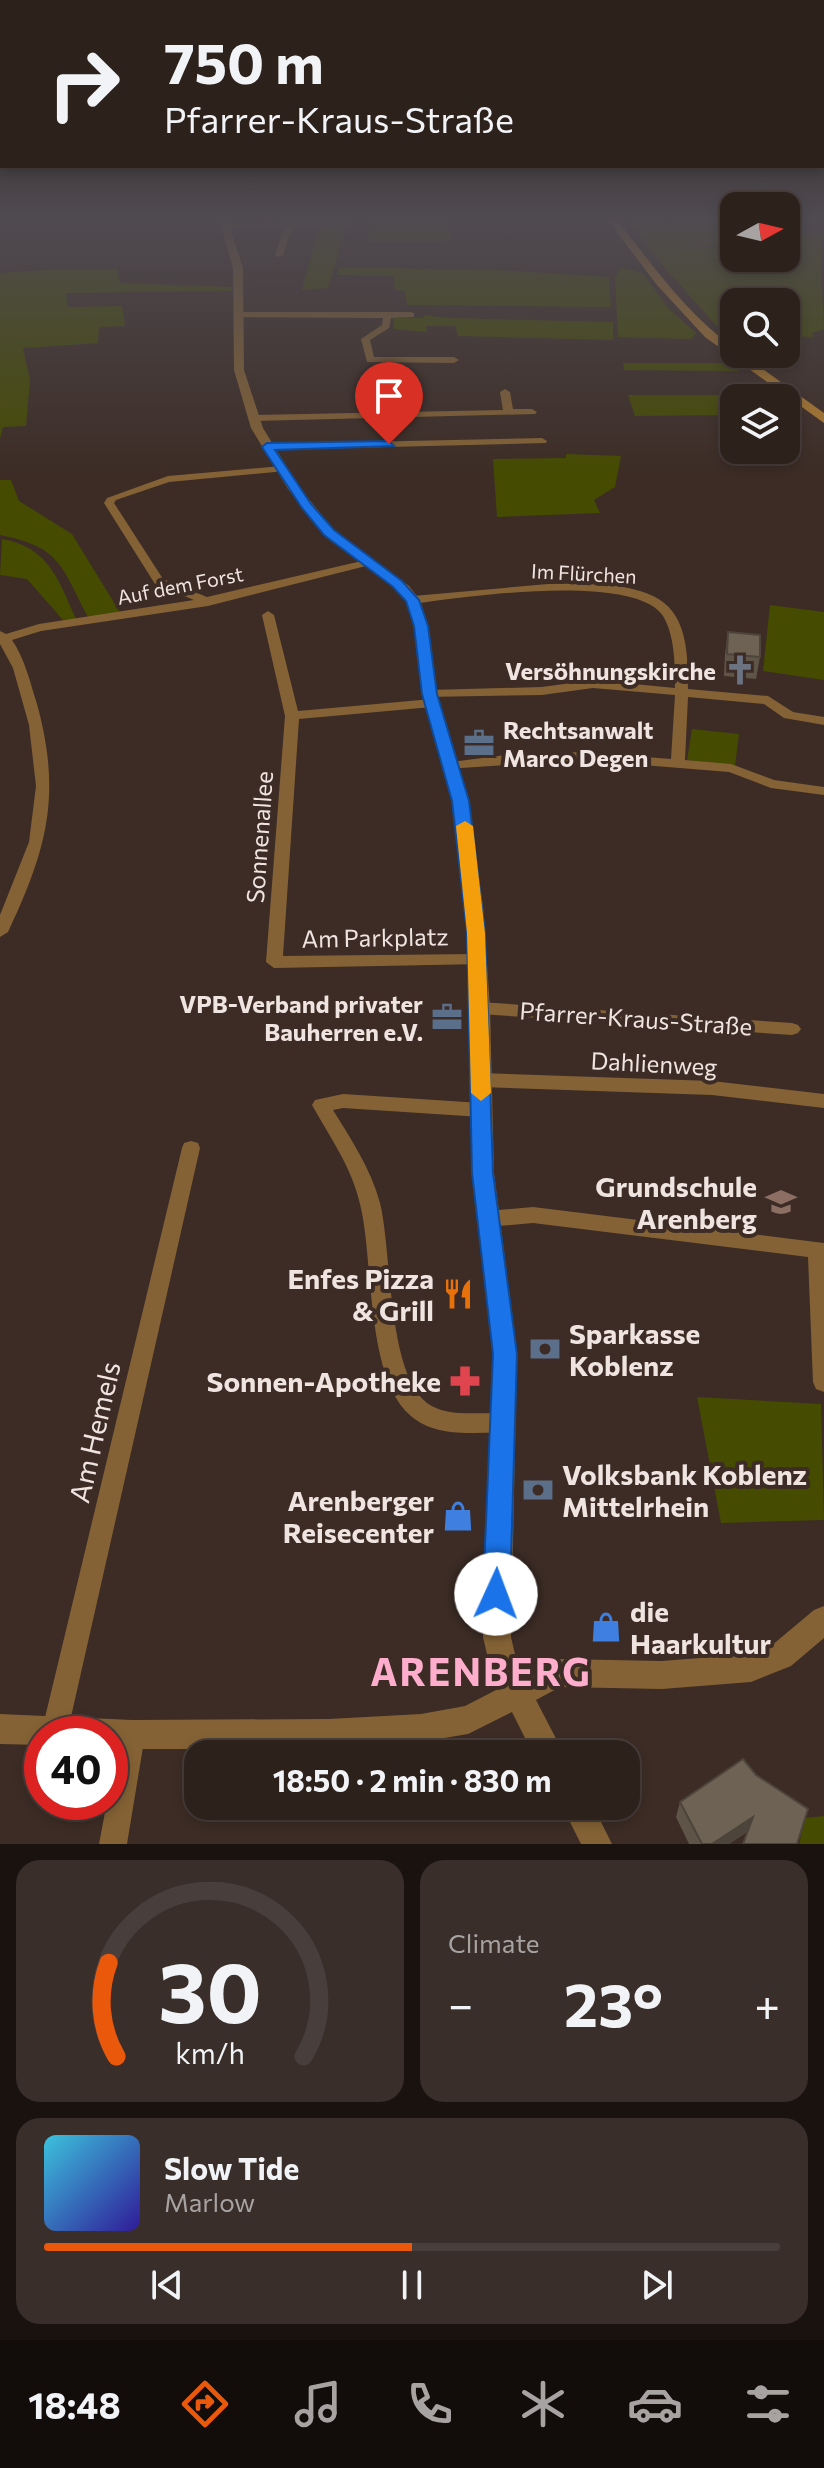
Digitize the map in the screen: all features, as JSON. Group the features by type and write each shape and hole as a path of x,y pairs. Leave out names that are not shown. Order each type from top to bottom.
{"main road":[{"path":"680,304 709,335 824,419"}],"street":[{"path":"238,304 239,370 253,418 267,447 329,532 413,600 421,626 431,698 451,766 466,835 478,960 487,1219 504,1343 505,1423 495,1618 499,1651 542,1740"},
{"path":"238,315 411,315"},
{"path":"387,316 386,326 365,339 370,360 454,360"},
{"path":"505,392 509,413"},
{"path":"253,418 532,412"},
{"path":"267,447 542,441"},
{"path":"208,602 159,581 109,503 112,498 168,479 281,469"},
{"name":"Auf dem Forst","path":"1,638 39,628 141,615 208,602 366,563"},
{"name":"Im Flürchen","path":"413,600 527,589 614,590 655,600 670,617 680,661 678,763"},
{"name":"Sonnenallee","path":"268,615 292,716 274,962"},
{"path":"0,932 37,851 45,805 42,758 34,715 20,670 1,638"},
{"path":"292,716 431,698 542,691 593,684 768,700 789,715 824,721"},
{"path":"451,766 572,756 678,763 731,768 771,784 824,791"},
{"name":"Am Parkplatz","path":"274,962 478,960"},
{"name":"Pfarrer-Kraus-Straße","path":"480,1008 792,1029"},
{"name":"Dahlienweg","path":"481,1080 712,1088 824,1101"},
{"path":"481,1110 343,1101 321,1105 365,1185 375,1226 388,1343 412,1402 428,1418 437,1421 505,1423"},
{"name":"Am Hemels","path":"58,1716 191,1148"},
{"path":"487,1219 533,1215 821,1250 824,1382"},
{"path":"128,1735 329,1734 421,1728 468,1720 558,1673 662,1675 751,1668 789,1651 824,1620"},
{"path":"0,1729 24,1729"},
{"path":"113,1844 132,1735"},
{"path":"584,1820 597,1844"}],"green space":[{"path":"0,304 122,306 125,326 99,327 98,343 23,348 30,380 26,426 3,427 0,439"},
{"path":"611,304 611,307 407,305"},
{"path":"616,304 665,304 696,333 691,339 618,337"},
{"path":"697,304 720,304 720,329"},
{"path":"800,304 823,304 824,329 812,333 813,337 800,337"},
{"path":"423,315 613,322 613,340 458,336 455,326 426,326 427,332 394,329 393,318 424,318"},
{"path":"623,363 720,363 720,368 736,368 739,371 624,370"},
{"path":"628,395 720,395 720,415 635,416"},
{"path":"566,454 621,456 615,487 594,500 600,513 497,517 493,459 566,458"},
{"path":"0,480 11,480 19,501 72,534 121,614 88,617 57,561 36,546 0,535"},
{"path":"2,539 18,543 42,558 58,580 76,619 63,620 27,579 0,575"},
{"path":"770,605 824,612 824,680 763,671"},
{"path":"692,729 739,734 735,766 687,760"},
{"path":"697,1397 821,1404 824,1520 721,1523"},
{"path":"824,1816 824,1844 799,1844 805,1818"}],"building":[{"path":"728,632 760,635 760,657 727,654"},
{"path":"743,1759 756,1775 808,1809 797,1844 743,1844 753,1817 712,1844 702,1844 680,1802"}],"slow traffic":[{"path":"465,826 476,933 481,1093"}],"place":[{"name":"Versöhnungskirche","path":"740,670"},
{"name":"Rechtsanwalt Marco Degen","path":"479,743"},
{"name":"VPB-Verband privater Bauherren e.V.","path":"447,1017"},
{"name":"Grundschule Arenberg","path":"781,1202"},
{"name":"Enfes Pizza & Grill","path":"458,1294"},
{"name":"Sparkasse Koblenz","path":"545,1349"},
{"name":"Sonnen-Apotheke","path":"465,1381"},
{"name":"Volksbank Koblenz Mittelrhein","path":"538,1490"},
{"name":"Arenberger Reisecenter","path":"458,1516"},
{"name":"die Haarkultur","path":"606,1627"}],"district":[{"name":"ARENBERG","path":"481,1670"}],"route":[{"path":"389,444 267,447 306,506 329,532 404,589 413,600 421,626 430,694 460,801 476,933 483,1173 505,1354 505,1423 496,1594"}]}
